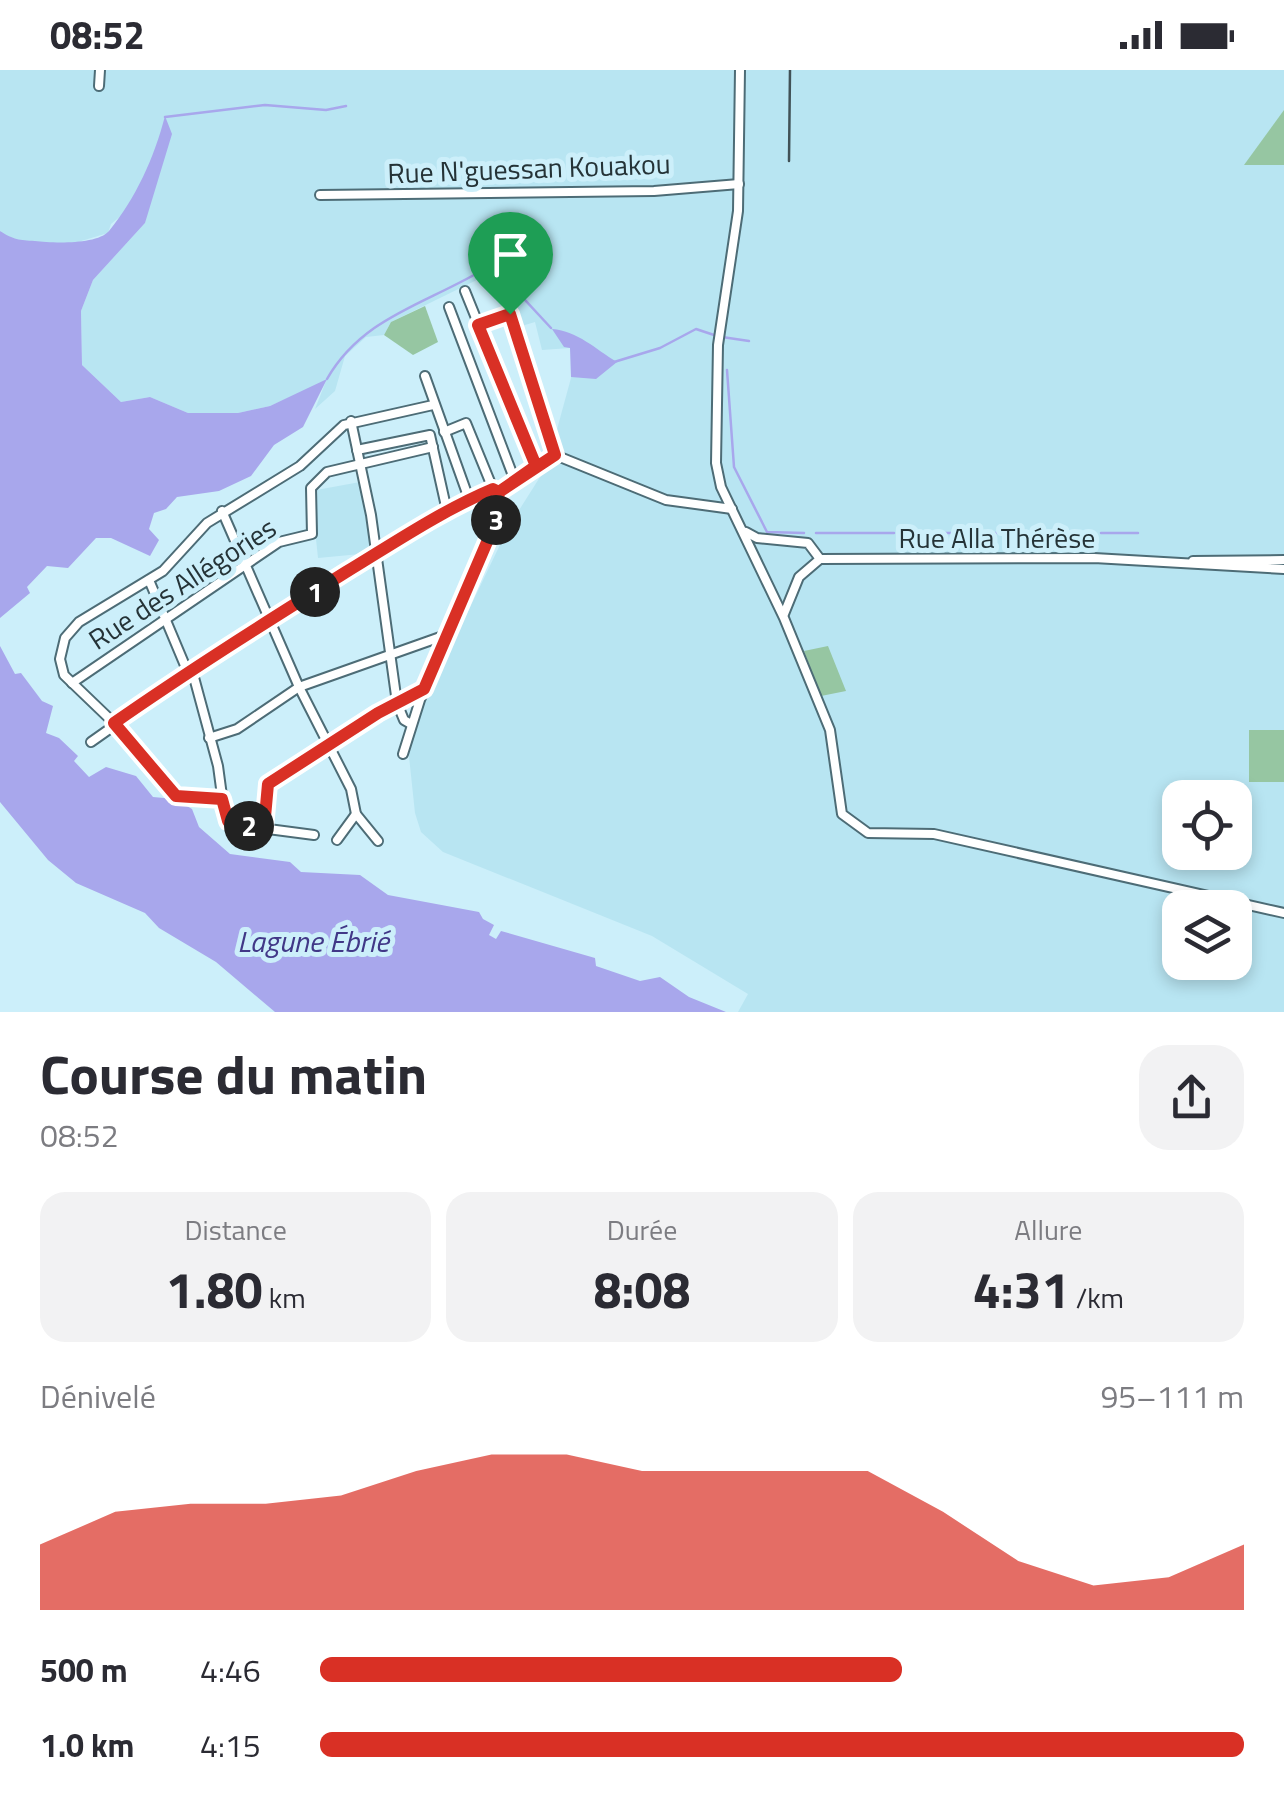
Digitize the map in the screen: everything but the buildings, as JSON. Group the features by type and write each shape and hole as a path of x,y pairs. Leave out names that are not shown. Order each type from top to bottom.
{"street":[{"path":"99,86 100,70"},
{"path":"740,70 739,184 718,345 716,463 732,510 784,618 830,730 838,804 859,830 934,834 1284,914"},
{"name":"Rue N'guessan Kouakou","path":"320,195 654,191 739,184"},
{"path":"465,291 536,466"},
{"path":"449,307 515,481"},
{"path":"478,325 511,316 555,455"},
{"path":"425,376 469,499"},
{"path":"222,799 176,796 114,723 72,683 60,664 65,638 79,622 149,580 222,511 300,466 350,422 433,405"},
{"path":"350,422 376,554 397,703 403,718 412,724"},
{"path":"403,754 424,689 496,521 496,490 466,423 444,432"},
{"path":"357,450 428,435 447,511"},
{"path":"360,464 433,447"},
{"path":"555,455 666,500 732,510"},
{"path":"91,742 269,620 447,511 515,481 555,455"},
{"name":"Rue des Allégories","path":"72,683 279,542 312,534 310,488 328,472 360,464"},
{"path":"222,511 299,687 351,788 356,814 378,842"},
{"name":"Rue Alla Thérèse","path":"742,529 757,538 808,543 820,559 1036,558 1284,568"},
{"path":"784,618 799,577 820,559"},
{"name":"Rue Alla Thérèse","path":"1174,562 1284,560"},
{"path":"149,580 186,668 192,670"},
{"path":"209,738 237,729 299,687 390,651 446,635"},
{"path":"192,670 228,821 314,835"},
{"path":"264,828 268,784 424,689"},
{"path":"337,840 356,814"}],"shaded area":[{"path":"0,70 1284,70 1284,1012 738,1012 748,994 652,936 443,852 421,832 415,813 408,747 414,724 509,526 547,466 574,367 570,348 542,350 535,322 515,328 491,273 391,322 384,335 366,337 345,356 335,391 315,409 326,381 270,406 238,413 188,413 150,397 121,402 82,365 81,311 93,280 145,223 162,127 158,149 128,210 111,224 108,233 68,245 15,242 0,231"},
{"path":"360,482 371,553 318,558 311,491"}],"green space":[{"path":"1284,110 1284,165 1244,165"},
{"path":"425,306 438,342 413,355 384,335 391,322"},
{"path":"828,646 846,691 821,696 804,651"},
{"path":"1249,730 1284,730 1284,782 1249,780"}],"water":[{"path":"165,116 172,134 145,223 93,280 81,311 82,365 121,402 150,397 188,413 238,413 270,406 327,379 303,427 274,445 251,476 219,491 177,497 166,509 154,513 149,529 159,540 150,556 111,538 96,538 68,568 47,566 27,587 30,593 0,618 0,231 17,239 52,242 103,236 136,191"},
{"path":"552,329 578,337 617,362 596,379 571,377 570,348 564,347"},
{"name":"Lagune Ébrié","path":"0,646 15,674 21,673 42,701 53,706 46,733 59,738 78,756 74,761 89,777 106,767 136,776 153,797 175,799 192,809 199,827 230,854 290,862 301,872 360,875 388,895 479,912 494,925 489,935 496,939 501,931 595,958 596,966 640,981 660,977 689,997 726,1012 275,1012 216,962 159,928 145,913 76,883 48,860 0,802"}],"waterway":[{"path":"165,117 265,105 326,110 346,106"},
{"path":"327,379 341,358 376,327 481,271 501,274 551,328"},
{"path":"614,362 660,348 696,329 714,335"},
{"path":"722,337 749,341"},
{"path":"727,370 734,467 767,532 804,533"},
{"path":"816,533 894,533"},
{"path":"914,533 1023,533"},
{"path":"1053,533 1090,533"},
{"path":"1101,533 1138,533"}],"railway":[{"path":"789,161 790,70"}],"route":[{"path":"510,314 478,325 536,466 499,492 496,521 424,689 378,713 268,784 264,828 228,821 222,799 176,796 171,785 114,723 240,638 376,554 469,499 493,489 499,492 555,455 510,314"}]}
